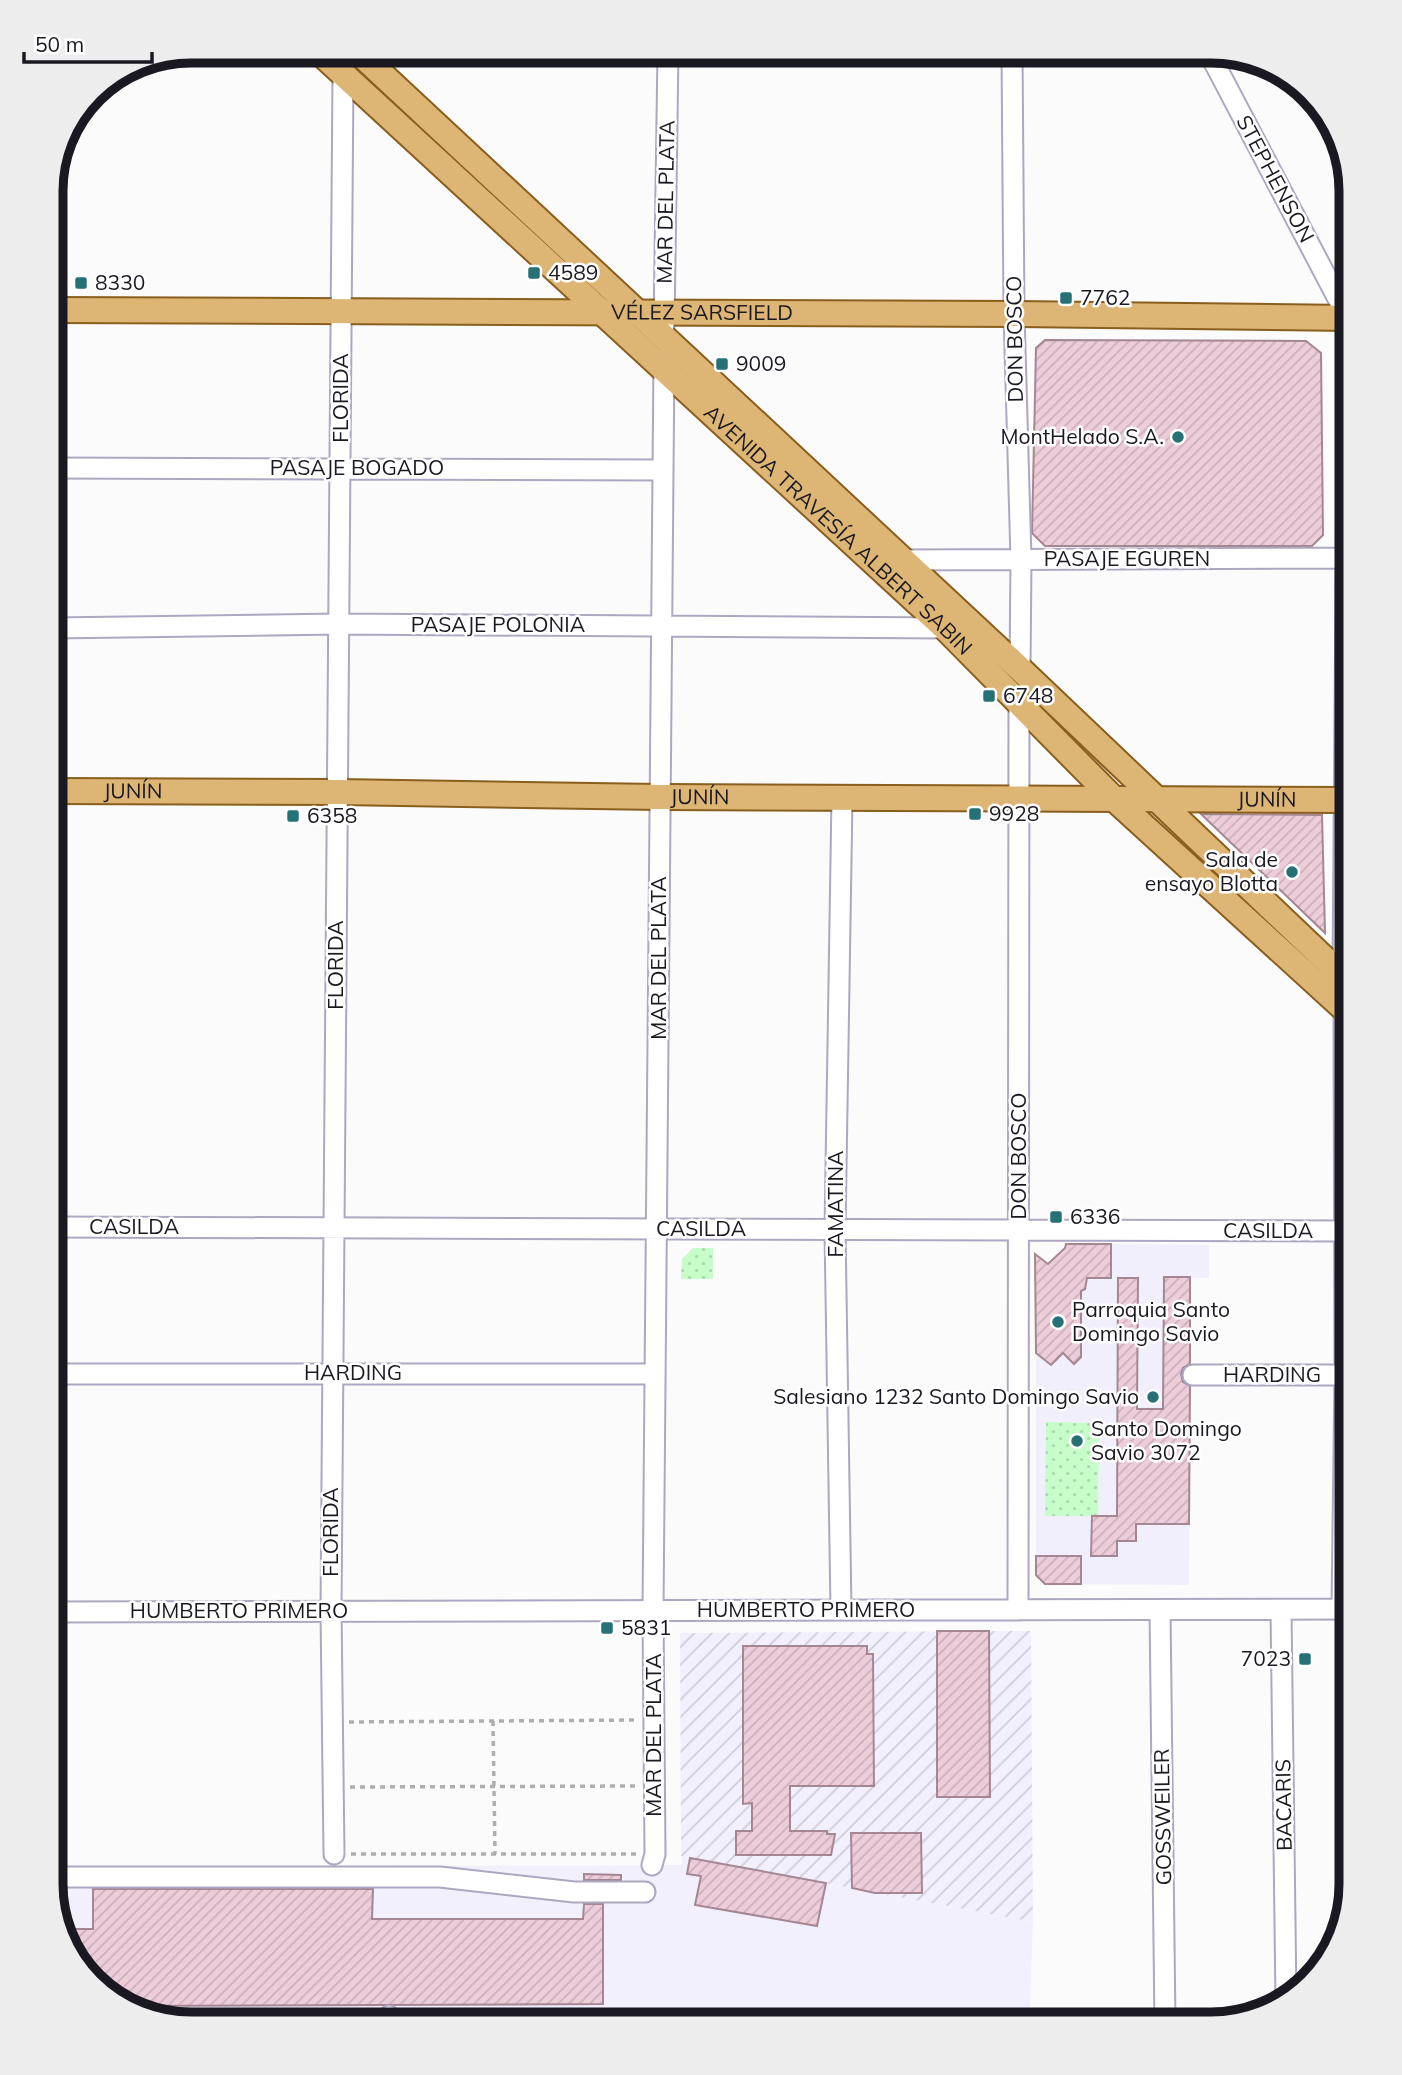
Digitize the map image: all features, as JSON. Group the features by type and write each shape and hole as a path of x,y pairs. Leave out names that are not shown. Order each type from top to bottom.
{"main road":[{"name":"AVENIDA TRAVESÍA ALBERT SABIN","path":"330,63 945,628 1114,799 1339,1004"},
{"path":"370,63 638,314"},
{"name":"VÉLEZ SARSFIELD","path":"63,310 604,313 638,314 664,325 1014,314 1339,318"},
{"name":"AVENIDA TRAVESÍA ALBERT SABIN","path":"664,325 902,560 1339,973"},
{"name":"JUNÍN","path":"63,791 1339,800"}],"street":[{"name":"MAR DEL PLATA","path":"654,1859 653,1611 668,63"},
{"name":"DON BOSCO","path":"1012,63 1014,314 1021,559 1020,670"},
{"name":"STEPHENSON","path":"1214,63 1339,299"},
{"name":"FLORIDA","path":"334,1854 331,1610 343,76"},
{"name":"PASAJE BOGADO","path":"63,468 663,470"},
{"name":"PASAJE EGUREN","path":"902,560 1339,558"},
{"name":"PASAJE POLONIA","path":"63,628 339,624 945,628"},
{"name":"DON BOSCO","path":"1018,1610 1019,703"},
{"name":"FAMATINA","path":"841,1610 835,1230 842,798"},
{"name":"CASILDA","path":"63,1227 1339,1231"},
{"name":"HARDING","path":"63,1374 655,1374"},
{"name":"HARDING","path":"1193,1375 1339,1375"},
{"name":"BACARIS","path":"1281,1609 1286,1988"},
{"name":"HUMBERTO PRIMERO","path":"63,1612 1339,1609"},
{"name":"GOSSWEILER","path":"1160,1610 1165,2012"},
{"path":"63,1877 440,1877 574,1892 645,1892"}],"path":[{"path":"333,1722 654,1720"},
{"path":"493,1721 495,1854"},
{"path":"334,1787 654,1786"},
{"path":"334,1854 495,1854 654,1859"}],"shaded area":[{"path":"1111,1244 1209,1245 1209,1278 1190,1278 1189,1585 1045,1584 1036,1575 1036,1353 1051,1365 1063,1353 1074,1364 1081,1357 1081,1291 1086,1284 1080,1278 1111,1278"},
{"path":"1031,1631 1033,1922 681,1856 680,1633"},
{"path":"681,1856 1033,1922 1030,2008 1048,2008 1048,2012 166,2010 127,1995 100,1975 89,1962 67,1917 63,1884 63,1867 682,1865"}],"green space":[{"path":"693,1248 713,1248 713,1279 681,1279 682,1259"},
{"path":"1046,1422 1099,1423 1098,1516 1045,1516"}],"building":[{"name":"MontHelado S.A.","path":"1045,340 1306,341 1321,353 1323,535 1312,546 1045,546 1032,533 1036,348"},
{"name":"Sala de ensayo Blotta","path":"1201,814 1322,815 1325,933"},
{"name":"Parroquia Santo Domingo Savio","path":"1066,1244 1111,1244 1111,1278 1087,1278 1085,1289 1081,1291 1081,1357 1074,1364 1063,1353 1051,1365 1036,1353 1035,1254 1048,1264"},
{"path":"1164,1277 1190,1277 1190,1364 1183,1368 1181,1374 1183,1382 1190,1386 1189,1524 1136,1524 1136,1541 1117,1541 1117,1556 1091,1556 1092,1516 1117,1516 1118,1278 1138,1278 1137,1409 1163,1409"},
{"path":"1036,1556 1081,1556 1081,1584 1045,1584 1036,1575"},
{"path":"937,1631 989,1631 990,1797 937,1797"},
{"path":"743,1646 867,1646 867,1654 873,1654 874,1786 790,1786 790,1831 827,1831 827,1834 835,1834 831,1855 736,1855 736,1831 752,1831 752,1803 743,1804"},
{"path":"851,1833 921,1833 922,1893 875,1893 852,1888"},
{"path":"690,1858 826,1883 817,1926 695,1905 701,1876 687,1874"},
{"path":"584,1874 621,1875 621,1880 584,1880"},
{"path":"93,1889 373,1889 372,1919 583,1919 584,1904 603,1904 603,2004 152,2006 113,1986 89,1962 72,1929 93,1929"}],"place":[{"name":"4589","path":"534,273"},
{"name":"8330","path":"81,283"},
{"name":"7762","path":"1066,298"},
{"name":"9009","path":"722,364"},
{"name":"MontHelado S.A.","path":"1178,437"},
{"name":"6748","path":"989,696"},
{"name":"9928","path":"975,814"},
{"name":"6358","path":"293,816"},
{"name":"Sala de ensayo Blotta","path":"1292,872"},
{"name":"6336","path":"1056,1217"},
{"name":"Parroquia Santo Domingo Savio","path":"1058,1322"},
{"name":"Salesiano 1232 Santo Domingo Savio","path":"1153,1397"},
{"name":"Santo Domingo Savio 3072","path":"1077,1441"},
{"name":"5831","path":"607,1628"},
{"name":"7023","path":"1305,1659"}]}
